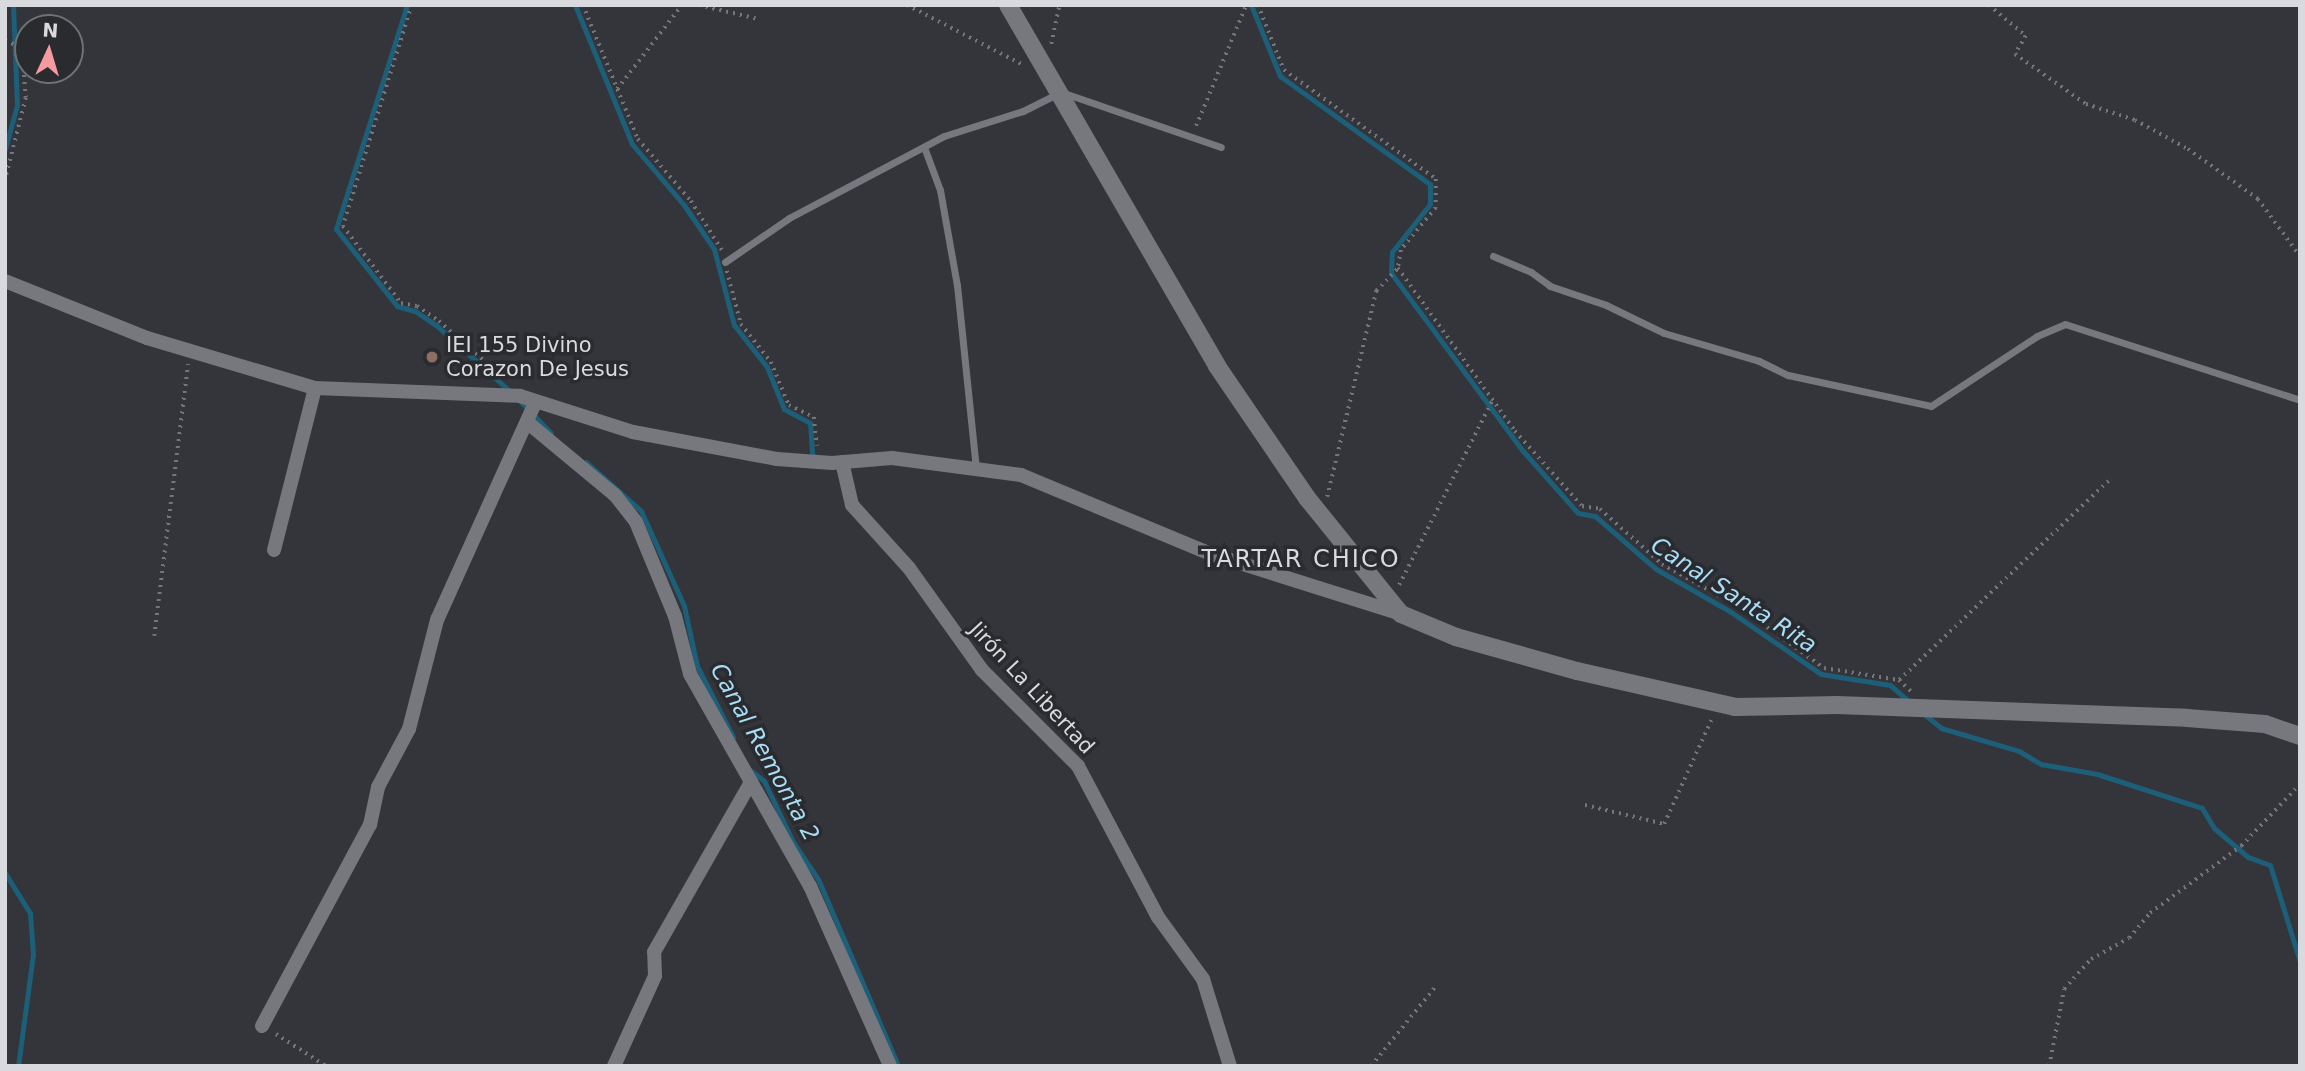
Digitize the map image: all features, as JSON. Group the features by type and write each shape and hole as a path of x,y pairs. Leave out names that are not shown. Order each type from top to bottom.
{"street":[{"path":"1008,5 1062,92 1217,366 1322,516 1396,608"},
{"path":"5,281 190,351 314,388 520,396 632,432 777,459 842,462 892,458 1021,475 1208,553 1396,608 1470,641 1718,704 2187,718 2264,724 2300,736"},
{"path":"274,550 314,388"},
{"path":"262,1026 370,825 378,787 409,729 437,620 536,401"},
{"path":"527,422 615,495 636,522 675,616 690,674 750,784 758,788 810,886 890,1066"},
{"name":"Jirón La Libertad","path":"842,462 852,505 909,568 982,670 1078,766 1158,917 1203,979 1230,1066"},
{"path":"614,1066 655,976 654,952 750,784"}],"lane":[{"path":"725,262 789,218 944,136 1023,111 1062,92 1221,147"},
{"path":"924,147 940,190 957,285 976,468"},
{"path":"1493,256 1531,272 1550,286 1606,305 1664,333 1759,361 1787,375 1931,406 2037,336 2065,324 2300,400"}],"path":[{"path":"412,5 343,226 401,303 417,306 439,321 520,396"},
{"path":"583,5 638,139 691,201 721,246 741,324 771,362 789,405 814,417 819,462"},
{"path":"617,89 682,5"},
{"path":"699,5 758,19"},
{"path":"907,5 1022,65 1046,66 1059,5"},
{"path":"1192,136 1246,5"},
{"path":"1258,5 1284,70 1437,179 1436,208 1401,250 1398,268 1376,291 1322,516"},
{"path":"1989,5 2026,36 2015,54 2086,104 2135,120 2198,156 2258,199 2300,256"},
{"path":"5,41 22,47 26,98 5,181"},
{"path":"1398,268 1493,399 1582,506 1600,509 1662,564 1739,607 1824,668 1899,680 1933,711"},
{"path":"154,636 190,351"},
{"path":"1396,608 1493,399"},
{"path":"1899,680 2109,480"},
{"path":"1585,805 1664,824 1718,704"},
{"path":"2049,1066 2064,989 2091,959 2129,938 2150,913 2241,846 2300,784"},
{"path":"1371,1066 1435,987"},
{"path":"262,1026 326,1066"}],"waterway":[{"path":"5,149 17,105 13,5"},
{"name":"Canal Remonta 2","path":"407,5 336,229 397,306 415,311 437,326 512,393"},
{"path":"575,5 632,144 684,205 714,249 734,325 767,367 784,409 810,423 813,462"},
{"name":"Canal Santa Rita","path":"1251,5 1280,76 1430,184 1430,204 1392,252 1391,273 1522,450 1578,513 1595,516 1656,569 1731,612 1821,674 1890,685 1911,703"},
{"name":"Canal Remonta 2","path":"519,400 551,433"},
{"name":"Canal Remonta 2","path":"586,462 641,511 684,606 697,666 733,737"},
{"name":"Canal Santa Rita","path":"1924,714 1941,728 2019,751 2041,764 2097,774 2202,808 2214,828 2248,857 2270,865 2300,962"},
{"name":"Canal Remonta 2","path":"750,770 764,781 793,842 818,879 898,1066"},
{"path":"5,873 30,913 33,954 18,1066"}],"place":[{"name":"IEI 155 Divino Corazon De Jesus","path":"432,357"}],"district":[{"name":"TARTAR CHICO","path":"1301,560"}]}
